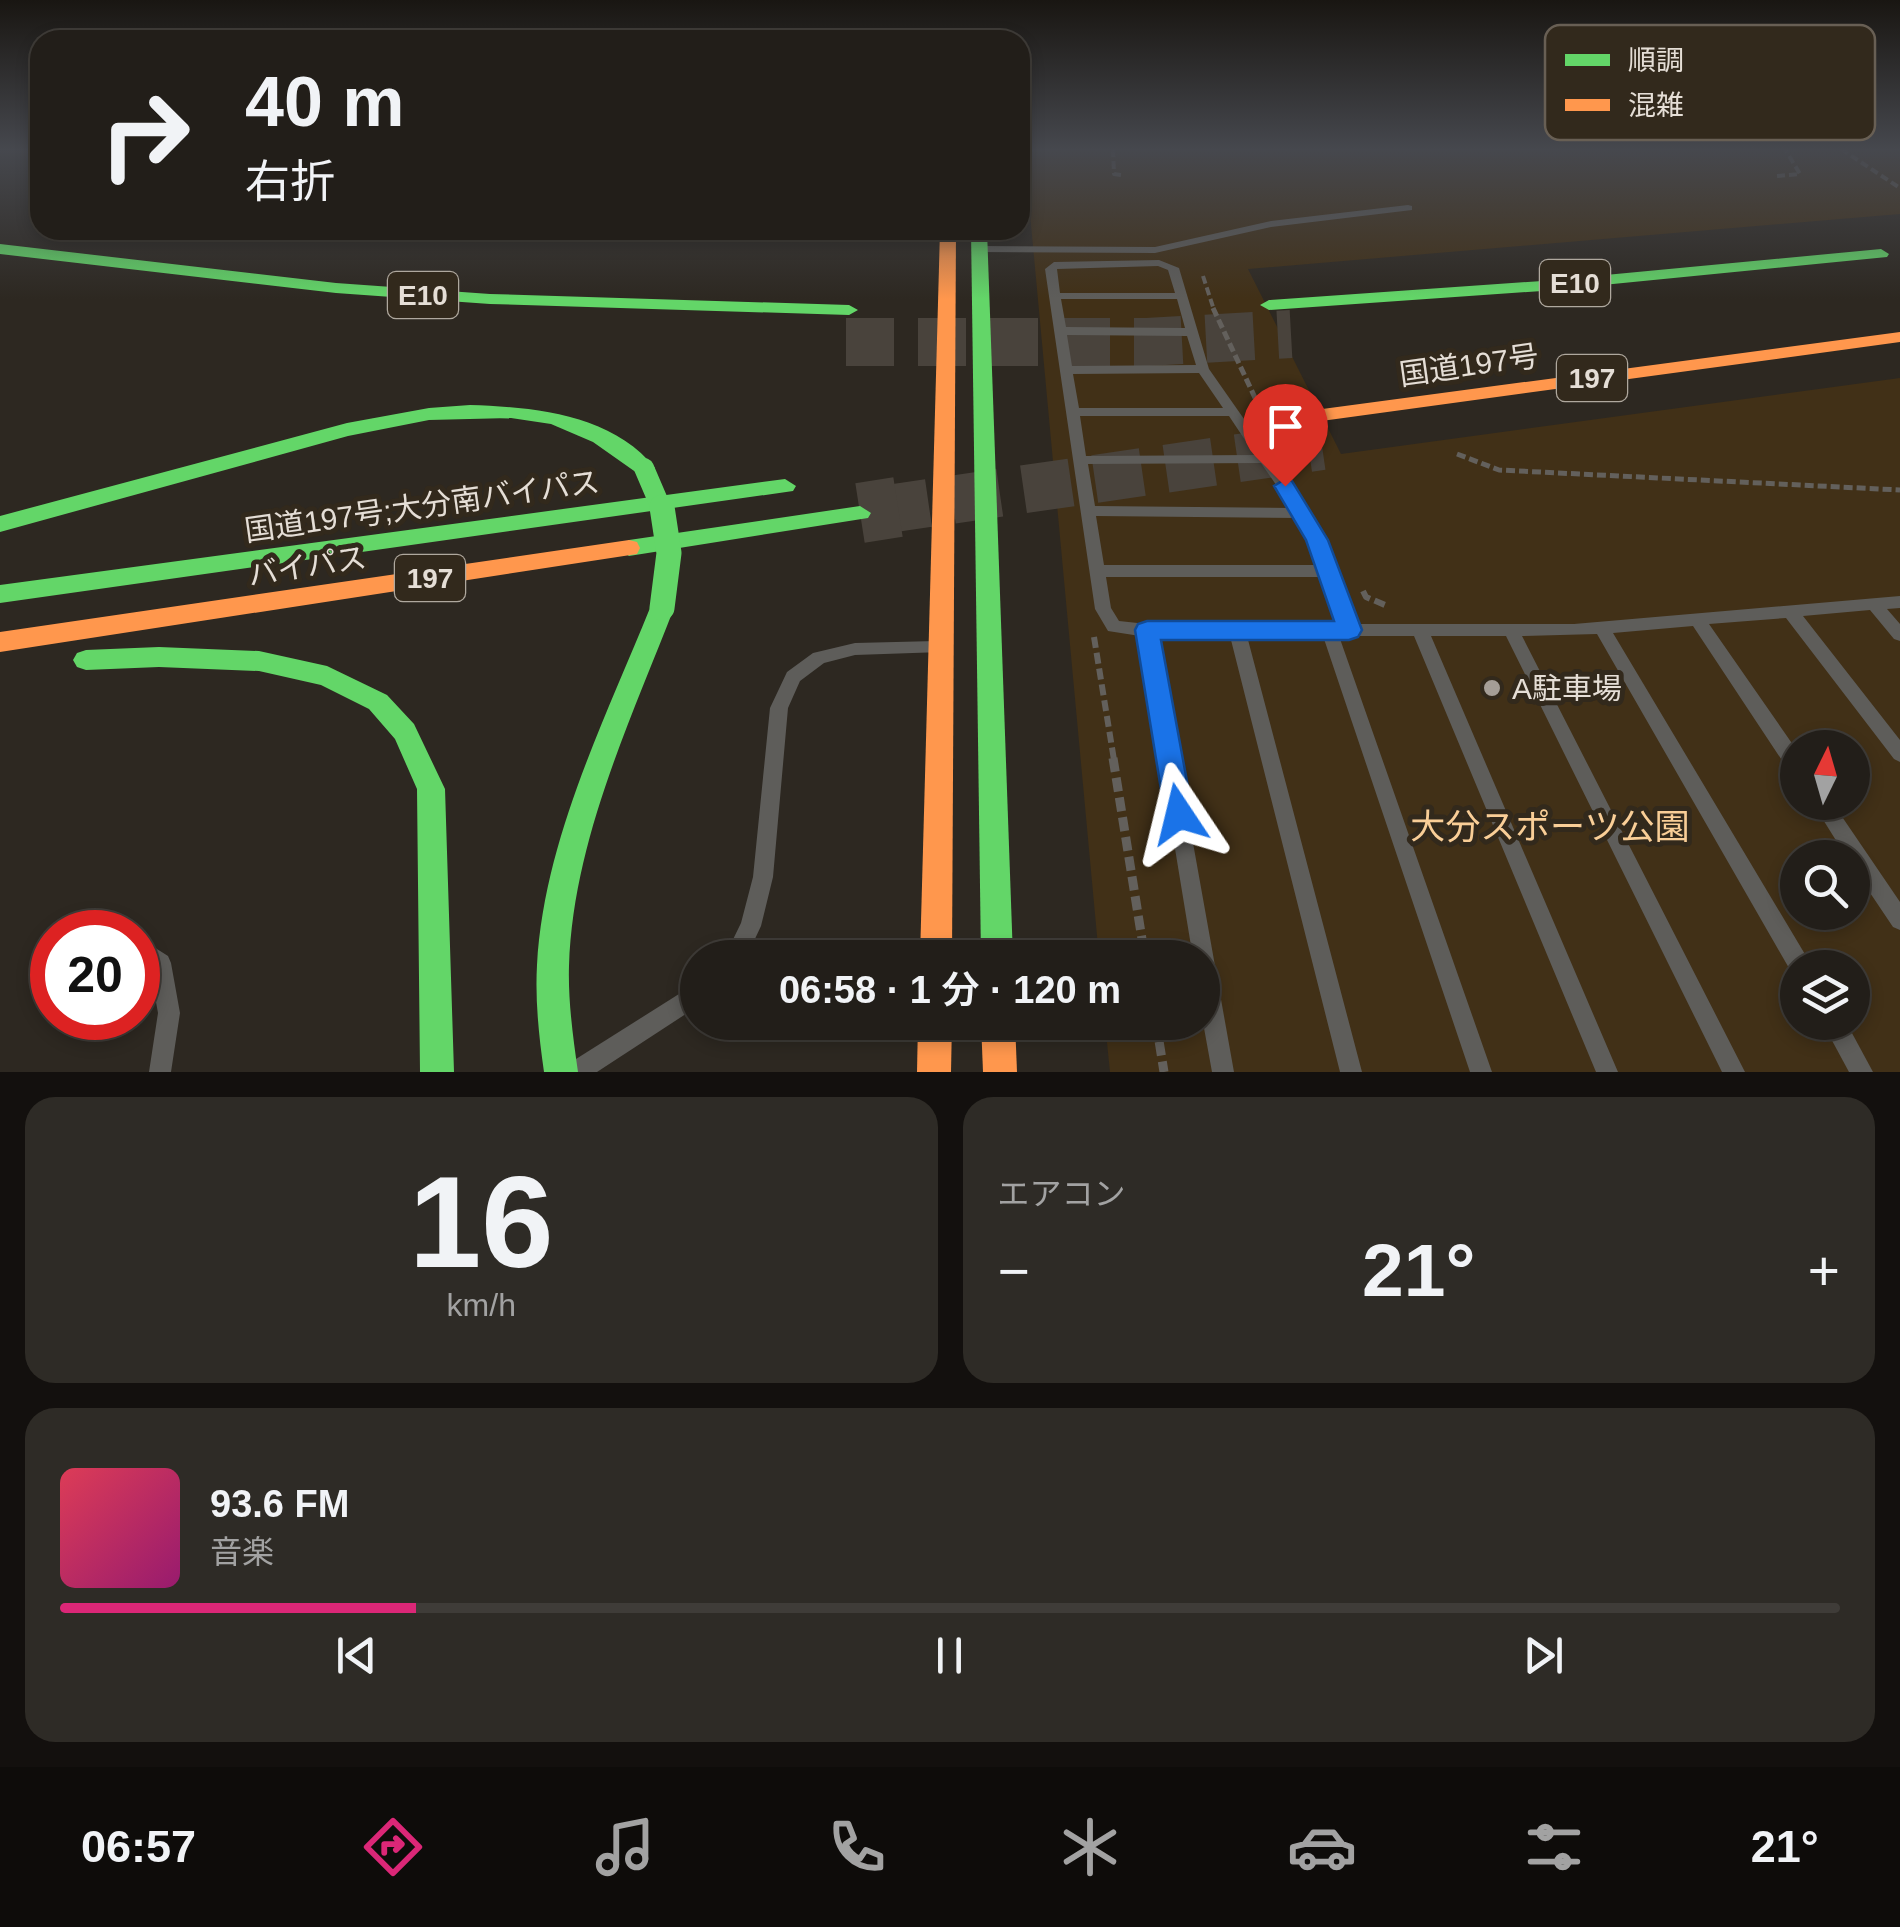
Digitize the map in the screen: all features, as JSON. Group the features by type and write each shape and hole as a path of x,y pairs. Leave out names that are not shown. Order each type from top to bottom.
{"main road":[{"path":"948,240 965,647 995,940"},
{"path":"938,940 965,647 979,240"},
{"name":"E10","path":"0,248 336,288 490,300 848,310"},
{"name":"E10","path":"1269,305 1575,284 1881,254"},
{"name":"国道197号","path":"1285,420 1900,336"},
{"path":"0,524 325,436 452,413 517,414 568,422 608,440 644,468 666,508 674,545 662,608 568,858 552,948 550,985 552,1028 561,1072"},
{"name":"国道197号;大分南バイパス","path":"0,594 812,483"},
{"name":"バイパス","path":"0,642 860,513"},
{"path":"70,661 159,658 259,662 327,676 378,702 412,744 431,789 437,1072"},
{"path":"934,1040 934,1072"},
{"path":"999,1040 1000,1072"}],"lane":[{"path":"1408,208 1270,224 1157,257 1058,263 1051,269 1108,622 1123,630 1602,629 1900,602"},
{"path":"948,240 1157,257 1173,268 1203,369 1303,513 1328,570 1339,630 1482,1072"},
{"path":"1055,296 1181,296"},
{"path":"1060,331 1191,332"},
{"path":"1066,370 1203,369"},
{"path":"1072,412 1234,412"},
{"path":"1080,460 1266,459"},
{"path":"1088,510 1303,513"},
{"path":"1097,571 1328,570"},
{"path":"1874,604 1900,635"},
{"path":"1791,612 1900,754"},
{"path":"1698,622 1780,742"},
{"path":"1602,629 1790,950"},
{"path":"1147,630 1223,1072"},
{"path":"1236,630 1351,1072"},
{"path":"1420,630 1607,1072"},
{"path":"1511,630 1734,1072"},
{"path":"744,940 763,878 779,708 793,678 819,658 856,650 965,647"},
{"path":"1832,820 1900,920"},
{"path":"160,963 169,1013 160,1072"},
{"path":"576,1072 680,1005"},
{"path":"1843,1040 1862,1072"}],"path":[{"path":"1202,274 1226,344 1262,410"},
{"path":"1457,454 1498,470 1900,490"},
{"path":"1358,580 1366,598 1381,605 1400,605"},
{"path":"1093,630 1142,940"},
{"path":"1159,1040 1164,1072"}],"green space":[{"name":"大分スポーツ公園","path":"1030,199 1900,199 1900,214 1248,269 1341,454 1900,378 1900,1072 1110,1072 1107,1040 1220,1040 1220,940 1097,940"}],"tunnel":[{"path":"846,342 1147,342 1291,334"},
{"path":"881,510 1322,446"},
{"path":"860,513 898,507"}],"traffic: fast":[{"path":"979,240 997,940"},
{"path":"0,249 336,288 490,299 849,310"},
{"path":"1269,305 1542,286 1881,254"},
{"path":"0,524 347,430 429,414 511,412 564,421 600,437 644,468"},
{"path":"644,468 660,503 668,536 662,608"},
{"path":"0,594 785,486"},
{"path":"629,548 860,513"},
{"path":"561,1072 553,981 560,906 596,776 662,608"},
{"path":"86,660 159,657 259,661 327,676 378,702 405,732 431,789 437,1072"}],"traffic: slow":[{"path":"936,940 948,240"},
{"path":"1285,420 1900,337"},
{"path":"0,642 629,548"},
{"path":"934,1072 935,1040"},
{"path":"999,1040 1000,1072"}],"place":[{"name":"A駐車場","path":"1492,688"}],"route":[{"path":"1179,814 1147,630 1349,630 1317,540 1285,486"}]}
